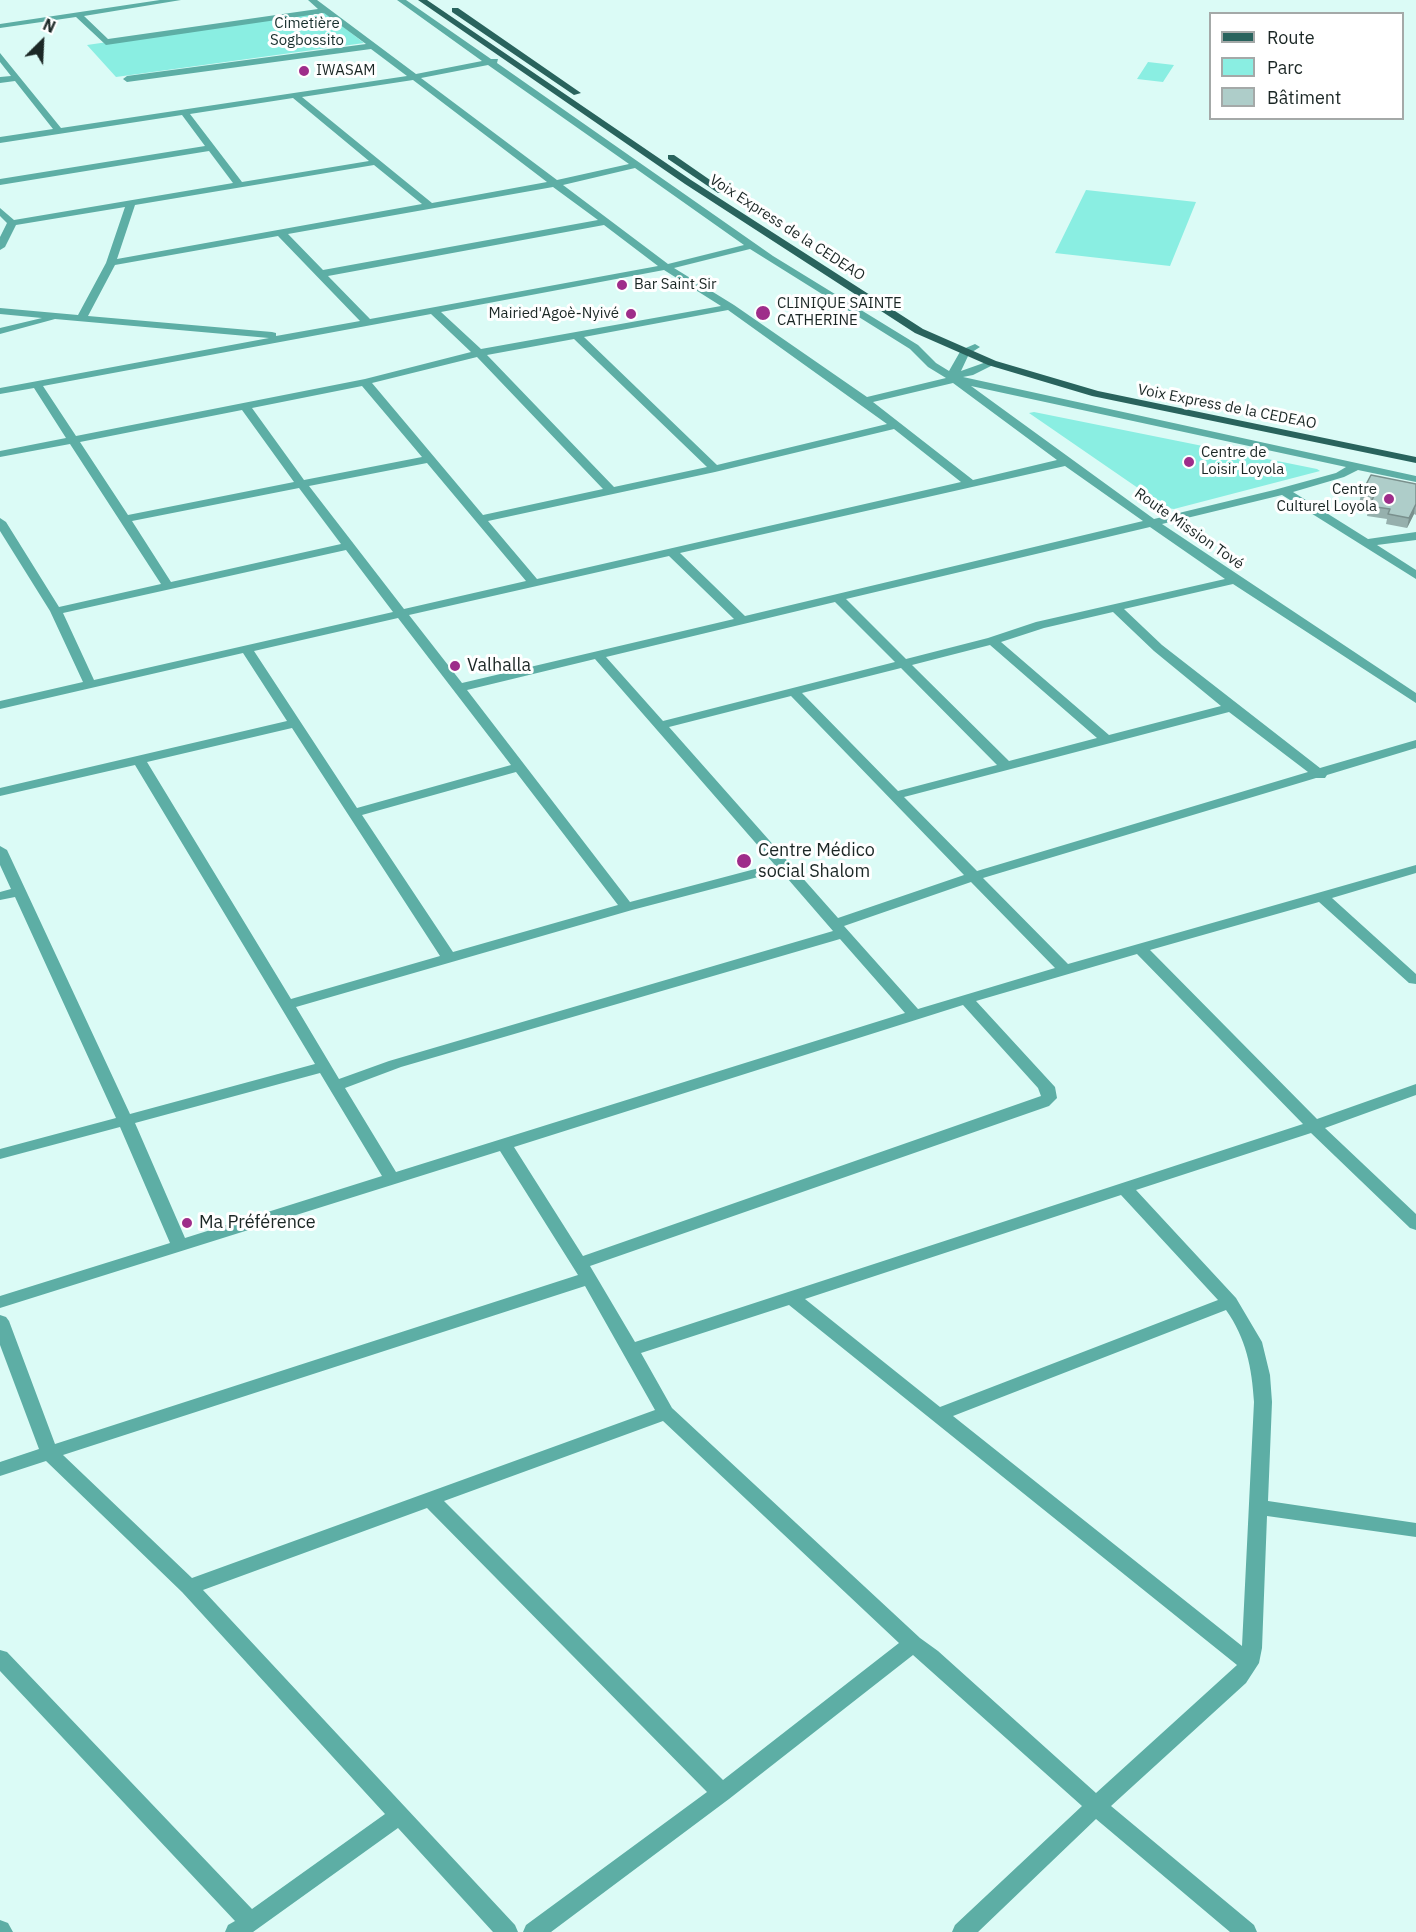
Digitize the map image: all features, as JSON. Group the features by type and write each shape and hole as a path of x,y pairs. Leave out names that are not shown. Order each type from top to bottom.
{"main road":[{"name":"Voix Express de la CEDEAO","path":"422,0 726,206 897,318 970,349 992,363 1065,386 1158,409 1416,460"},
{"path":"440,0 740,203 912,316 970,349 1118,392 1416,451"},
{"path":"471,34 487,32"},
{"path":"726,206 740,203"}],"street":[{"path":"0,26 177,0"},
{"path":"312,0 558,183 666,267 730,307 866,401 971,484"},
{"name":"Route Mission Tové","path":"401,0 751,246 914,347 932,365 956,377 1065,462 1235,580 1416,699"},
{"path":"78,14 106,42 326,10"},
{"path":"127,79 373,46"},
{"path":"0,56 15,78 59,131"},
{"path":"0,140 415,77 507,59"},
{"path":"0,80 15,78"},
{"path":"294,95 430,206"},
{"path":"184,112 240,186"},
{"path":"0,182 211,148"},
{"path":"12,223 377,162"},
{"path":"111,263 558,183 637,165"},
{"path":"81,319 111,263 132,203"},
{"path":"0,211 12,223"},
{"path":"320,274 608,221"},
{"path":"0,246 12,223"},
{"path":"281,233 366,321"},
{"path":"0,391 366,321 666,267 751,246"},
{"path":"0,454 365,382 479,353 578,337 730,307"},
{"path":"432,309 479,353 611,491"},
{"path":"0,311 290,336"},
{"path":"0,332 59,317"},
{"path":"578,337 715,468"},
{"path":"956,377 954,370 970,349"},
{"path":"866,401 956,377 992,363"},
{"path":"956,377 1353,468 1416,479"},
{"path":"365,382 535,584"},
{"path":"37,385 168,586"},
{"path":"245,406 302,485 627,907"},
{"path":"480,519 715,468 897,425"},
{"path":"125,519 429,459"},
{"path":"0,705 1065,462"},
{"path":"459,688 1283,491 1340,475 1353,468"},
{"path":"1283,491 1416,575"},
{"path":"0,522 56,611 91,686"},
{"path":"1368,543 1416,536"},
{"path":"56,611 350,546"},
{"path":"672,552 743,621"},
{"path":"661,725 904,665 1041,625 1235,580"},
{"path":"838,598 1006,766"},
{"path":"1117,609 1158,648 1320,775"},
{"path":"992,641 1107,740"},
{"path":"247,650 449,958"},
{"path":"598,655 915,1015"},
{"path":"794,692 897,795 972,877 1065,969"},
{"path":"897,795 1231,707"},
{"path":"0,792 296,723"},
{"path":"335,1086 395,1064 839,928 972,877 1320,775 1416,744"},
{"path":"140,760 392,1179"},
{"path":"354,813 519,767"},
{"path":"0,850 126,1122 180,1246"},
{"path":"287,1005 627,907 784,866"},
{"path":"0,1302 966,999 1416,869"},
{"path":"0,896 20,892"},
{"path":"1321,896 1414,980"},
{"path":"1140,950 1314,1126 1416,1224"},
{"path":"0,1469 50,1454 584,1271 1043,1102 1048,1098 1049,1091 966,999"},
{"path":"0,1154 324,1067"},
{"path":"631,1350 1314,1126 1416,1089"},
{"path":"504,1144 584,1271 666,1413 913,1644 932,1657 1096,1806 1246,1932"},
{"path":"963,1932 1096,1806 1239,1677 1249,1663 1252,1648 1263,1402 1261,1375 1253,1342 1230,1302 1124,1188"},
{"path":"791,1297 1249,1663"},
{"path":"938,1415 1230,1302"},
{"path":"0,1321 50,1454 189,1587 507,1932"},
{"path":"189,1587 666,1413"},
{"path":"430,1499 722,1793"},
{"path":"1258,1507 1416,1530"},
{"path":"534,1932 722,1793 913,1644"},
{"path":"0,1658 243,1927 400,1815"}],"green space":[{"name":"Cimetière Sogbossito","path":"323,11 364,43 116,77 87,45"},
{"path":"1148,62 1174,65 1163,82 1137,79"},
{"path":"1086,190 1196,202 1170,266 1055,253"},
{"name":"Centre de Loisir Loyola","path":"1034,412 1320,471 1174,509 1167,508 1029,413"}],"building":[{"name":"Centre Culturel Loyola","path":"1371,475 1416,484 1416,504 1409,518 1388,514 1390,509 1369,506 1374,496 1361,494"}],"place":[{"name":"IWASAM","path":"304,71"},
{"name":"Bar Saint Sir","path":"622,285"},
{"name":"CLINIQUE SAINTE CATHERINE","path":"763,313"},
{"name":"Mairied'Agoè-Nyivé","path":"631,314"},
{"name":"Centre de Loisir Loyola","path":"1189,462"},
{"name":"Centre Culturel Loyola","path":"1389,499"},
{"name":"Valhalla","path":"455,666"},
{"name":"Centre Médico social Shalom","path":"744,861"},
{"name":"Ma Préférence","path":"187,1223"}]}
